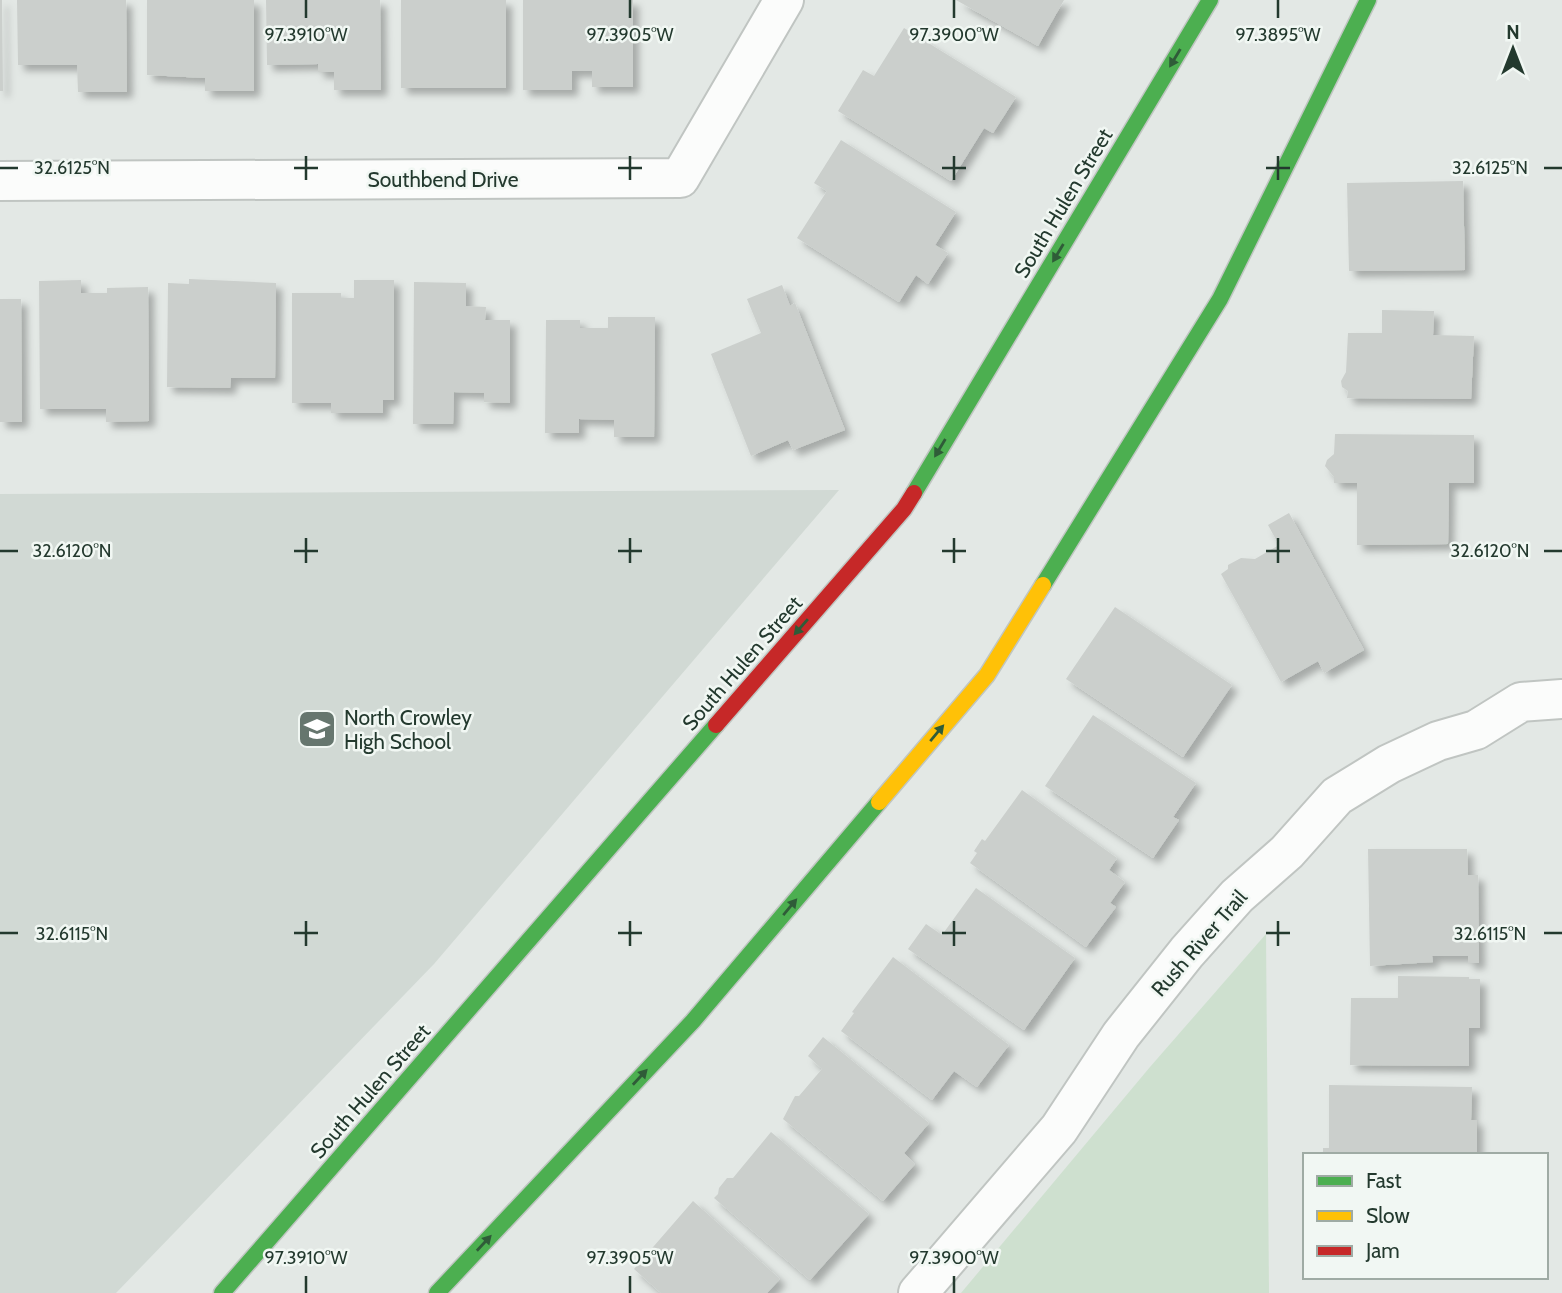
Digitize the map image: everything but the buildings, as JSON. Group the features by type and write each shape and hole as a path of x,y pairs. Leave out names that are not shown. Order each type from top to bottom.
{"main road":[{"name":"South Hulen Street","path":"222,1293 904,509 1210,0"},
{"path":"437,1293 693,1021 987,675 1220,299 1368,0"}],"street":[{"name":"Southbend Drive","path":"0,181 680,178 783,0"},
{"name":"Rush River Trail","path":"918,1293 1059,1129 1121,1035 1187,952 1237,896 1287,852 1337,796 1389,764 1437,741 1476,730 1521,702 1562,699"}],"shaded area":[{"name":"North Crowley High School","path":"839,490 434,964 116,1293 0,1293 0,494"}],"green space":[{"path":"1266,934 1269,1293 961,1293 1150,1067"}],"traffic: fast":[{"path":"914,493 1210,0"},
{"path":"1043,585 1220,299 1368,0"},
{"path":"222,1293 716,725"},
{"path":"437,1293 693,1021 879,802"}],"traffic: slow":[{"path":"879,802 987,675 1043,585"}],"traffic: jam":[{"path":"716,725 904,509 914,493"}],"place":[{"name":"North Crowley High School","path":"317,729"}]}
